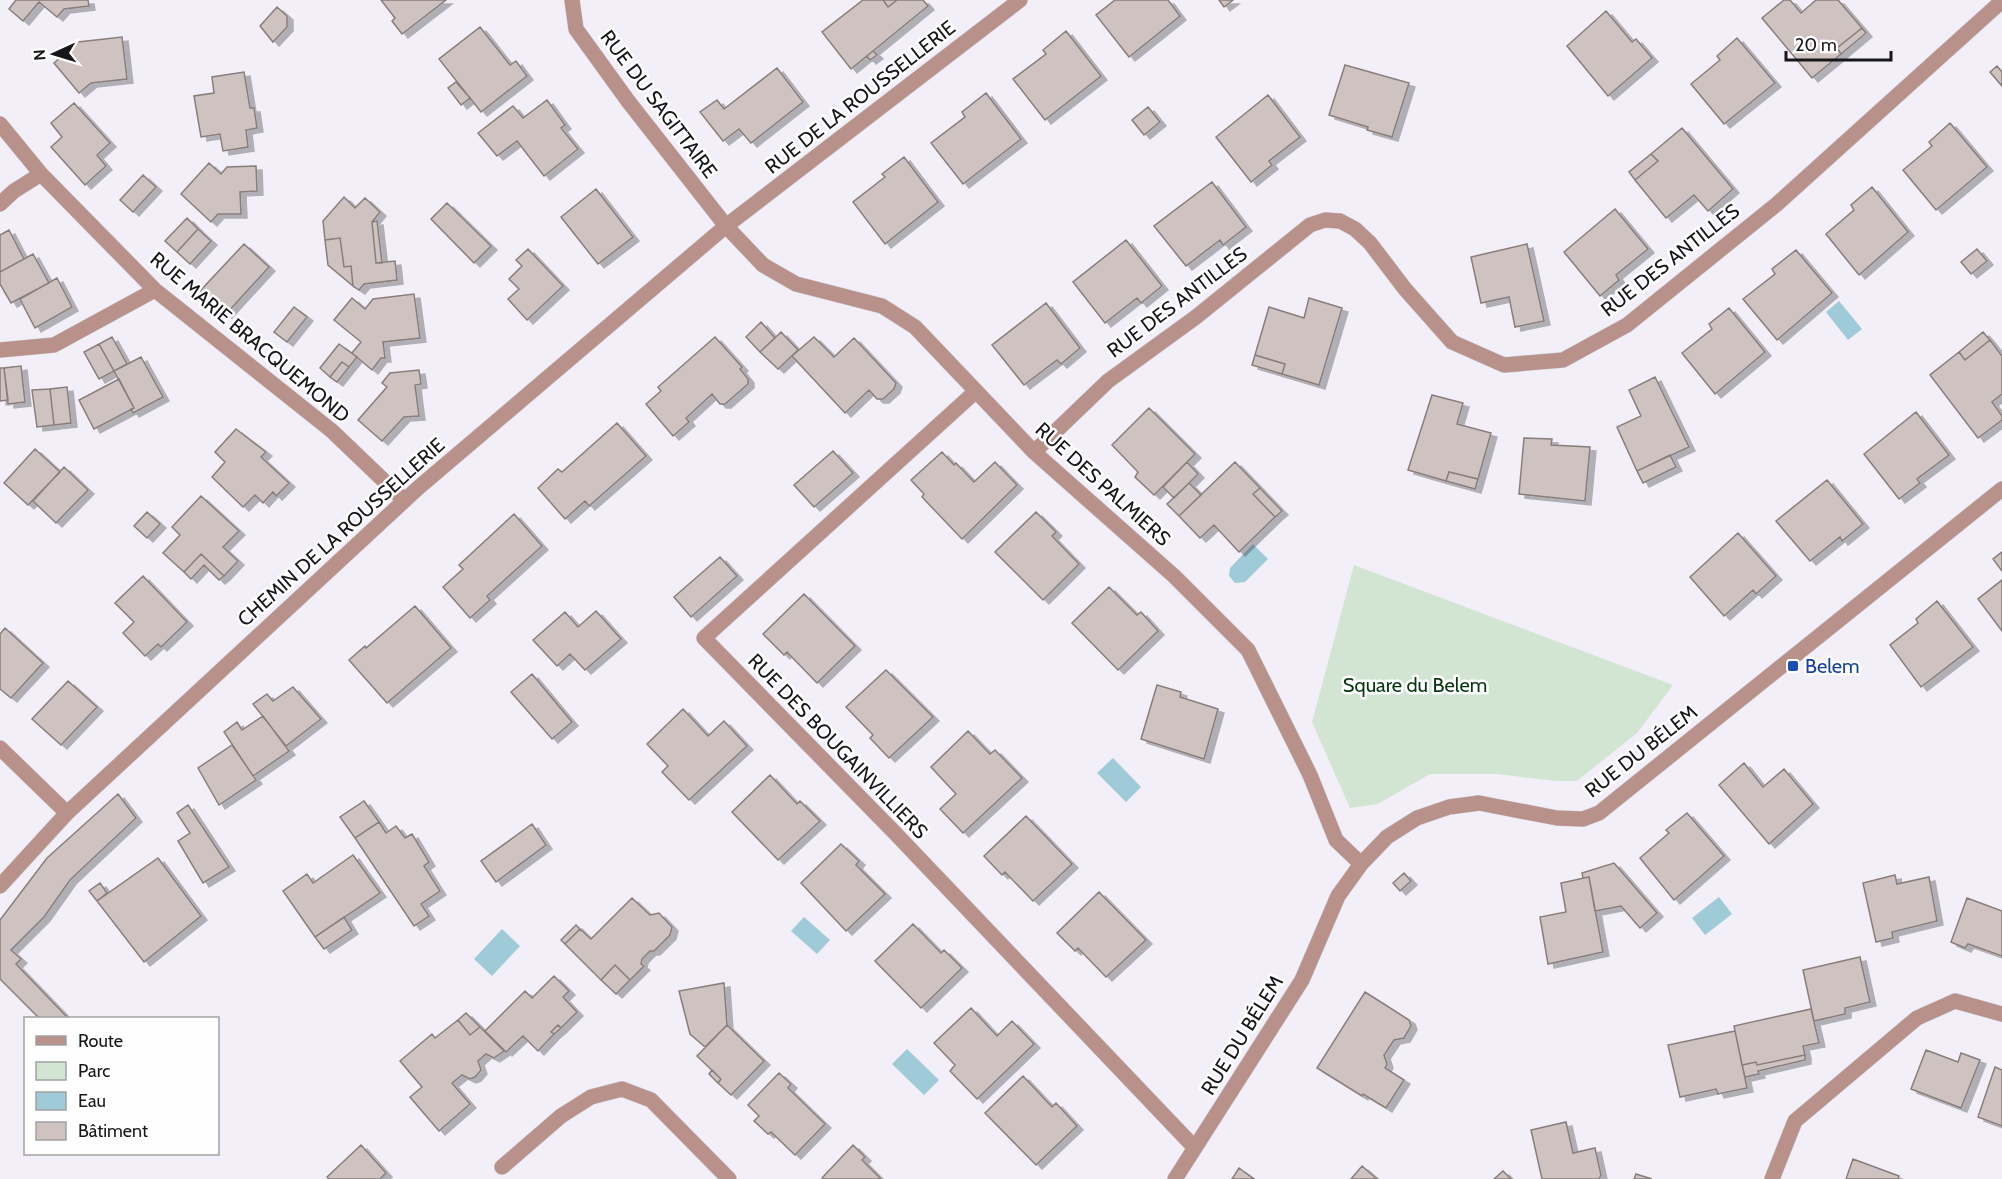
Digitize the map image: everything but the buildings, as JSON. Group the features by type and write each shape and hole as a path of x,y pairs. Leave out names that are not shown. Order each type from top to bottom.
{"street":[{"name":"RUE DU SAGITTAIRE","path":"572,0 576,29 628,101 726,226"},
{"name":"RUE DE LA ROUSSELLERIE","path":"726,226 1020,0"},
{"name":"RUE DES ANTILLES","path":"1034,452 1108,381 1196,317 1310,225 1325,220 1340,221 1355,229 1370,243 1405,289 1452,342 1504,364 1563,360 1627,325 1777,204 2002,1"},
{"name":"RUE MARIE BRACQUEMOND","path":"0,124 40,174 155,290 332,431 404,500"},
{"path":"0,204 14,191 40,174"},
{"name":"RUE DES PALMIERS","path":"726,226 763,265 796,284 882,306 915,327 1034,452 1174,576 1248,650 1310,775 1336,840 1361,864"},
{"name":"CHEMIN DE LA ROUSSELLERIE","path":"0,886 67,813 404,500 726,226"},
{"path":"0,350 54,345 155,290"},
{"name":"RUE DES BOUGAINVILLIERS","path":"975,392 704,638 895,833 1195,1148"},
{"name":"RUE DU BÉLEM","path":"1175,1179 1302,980 1338,896 1361,864 1387,837 1417,818 1449,807 1479,803 1566,818 1583,819 1599,813 2002,489"},
{"path":"0,748 67,813"},
{"path":"1772,1179 1795,1120 1917,1018 1955,1001 2002,1014"},
{"path":"502,1167 561,1116 591,1097 622,1089 651,1100 729,1179"}],"green space":[{"name":"Square du Belem","path":"1354,565 1673,685 1637,733 1577,781 1497,774 1430,774 1378,804 1350,808 1312,722"}],"water":[{"path":"1839,301 1862,329 1848,340 1826,312"},
{"path":"1253,544 1268,559 1245,582 1235,583 1229,576 1230,568"},
{"path":"1113,758 1141,787 1126,802 1097,773"},
{"path":"1719,897 1732,914 1705,935 1692,918"},
{"path":"804,917 830,940 817,954 791,931"},
{"path":"502,929 520,946 492,976 474,959"},
{"path":"907,1049 939,1080 924,1095 892,1064"}],"place":[{"name":"Belem","path":"1793,666"}]}
